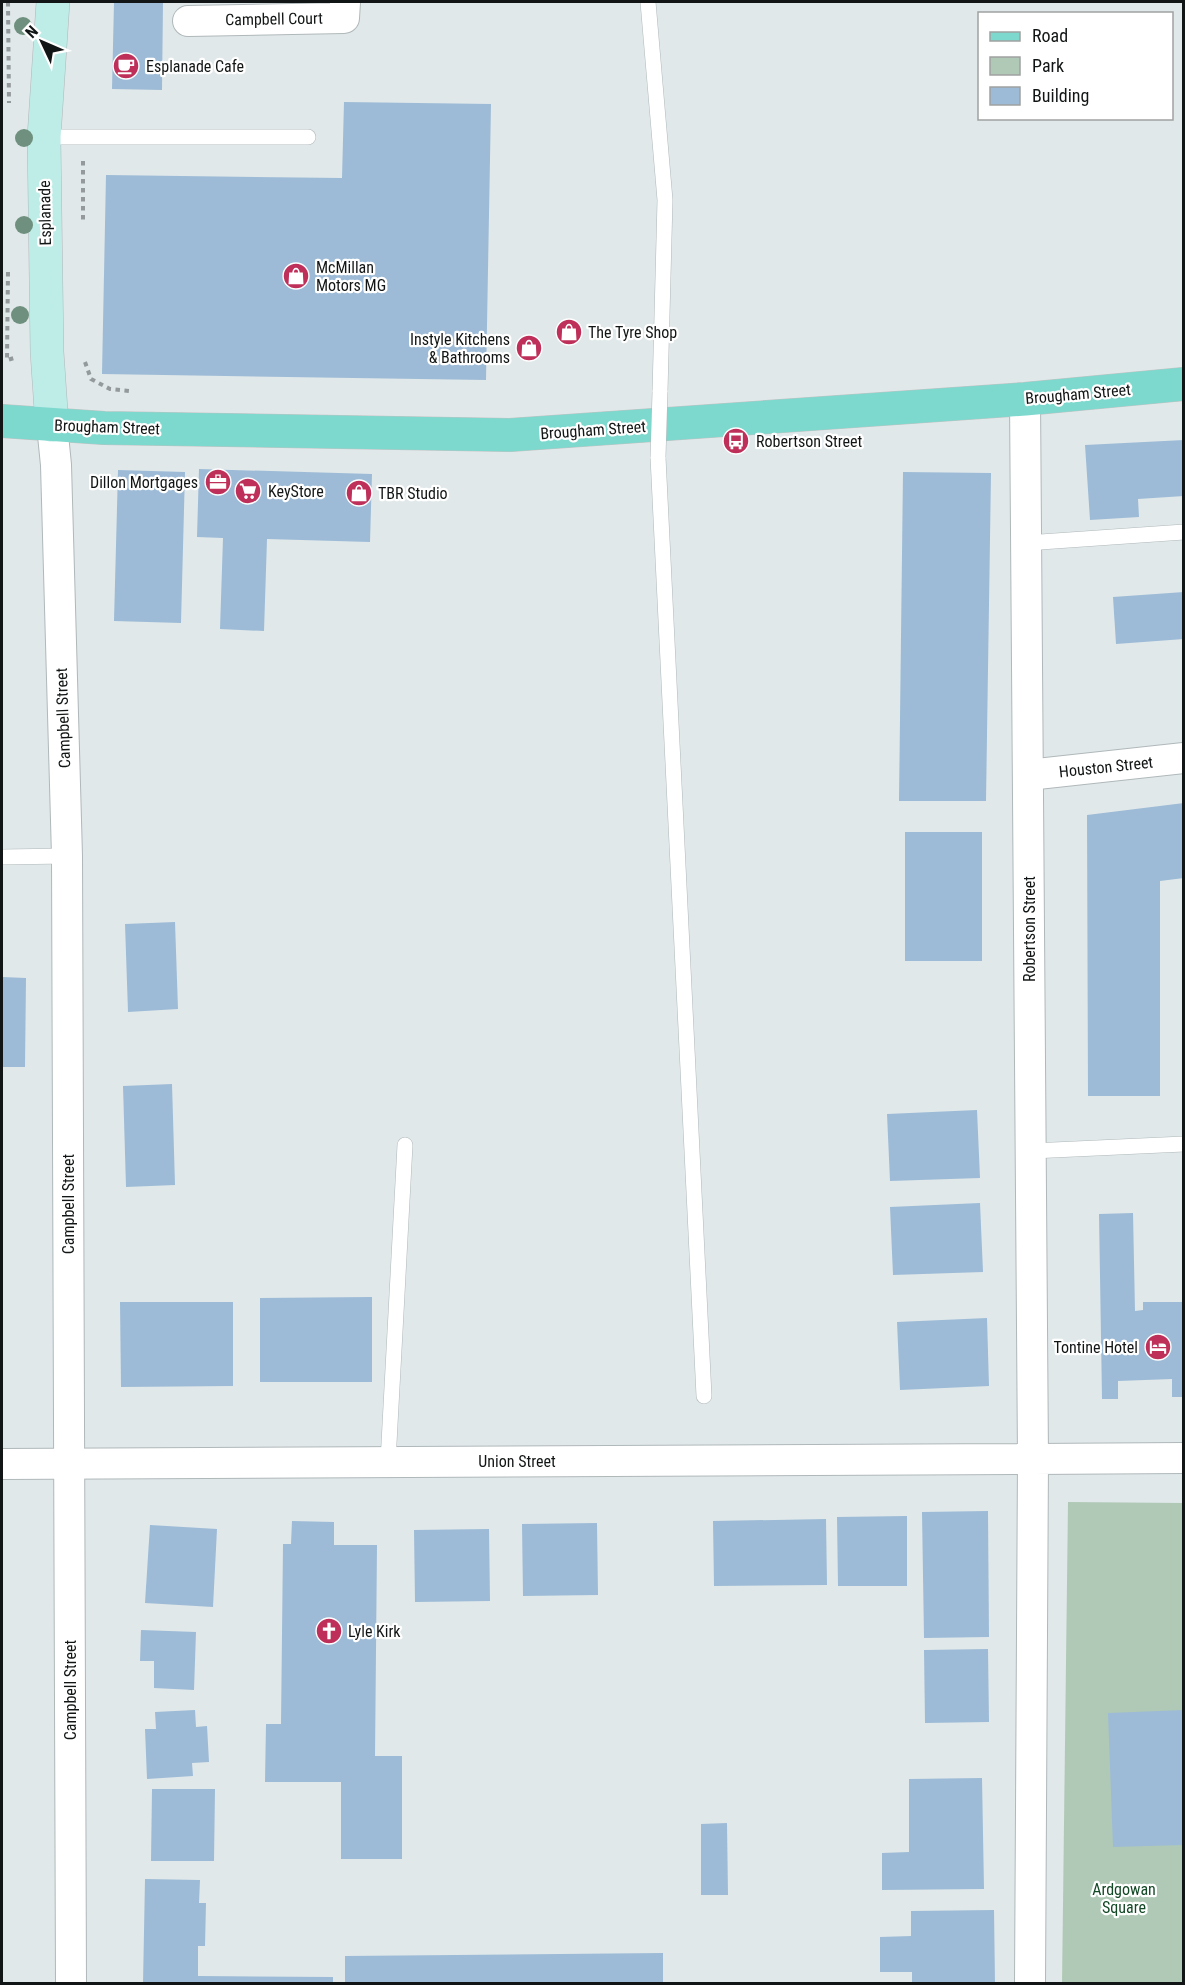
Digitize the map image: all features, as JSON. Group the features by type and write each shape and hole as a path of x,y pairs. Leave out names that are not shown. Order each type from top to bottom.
{"main road":[{"name":"Brougham Street","path":"2,421 104,428 510,435 1025,399 1184,384"}],"street":[{"name":"Esplanade","path":"52,425 47,352 44,137 53,2"},
{"name":"Campbell Court","path":"188,21 344,18 345,2"},
{"name":"Robertson Street","path":"1025,399 1033,1459"},
{"name":"Campbell Street","path":"52,425 56,477 67,856 71,1983"},
{"name":"Houston Street","path":"1028,775 1184,758"},
{"path":"1030,1983 1033,1459 1184,1458"},
{"name":"Union Street","path":"2,1464 1033,1459"}],"lane":[{"path":"648,2 665,200 658,458 704,1396"},
{"path":"44,137 308,137"},
{"path":"1026,543 1184,532"},
{"path":"2,857 67,856"},
{"path":"1031,1151 1184,1144"},
{"path":"388,1462 405,1145"}],"path":[{"path":"83,137 83,227"},
{"path":"83,357 92,379 110,389 136,391"},
{"path":"2,361 7,360"}],"green space":[{"name":"Ardgowan Square","path":"1068,1502 1183,1503 1183,1983 1062,1984"}],"building":[{"path":"114,2 163,2 162,90 112,89"},
{"name":"McMillan Motors MG","path":"344,102 491,104 486,380 102,374 106,175 342,178"},
{"path":"1184,440 1184,496 1138,499 1139,517 1090,520 1085,445"},
{"path":"199,469 372,474 370,542 267,539 264,631 220,629 223,538 197,537"},
{"path":"118,470 185,472 181,623 114,621"},
{"path":"903,472 991,473 986,801 899,801"},
{"path":"1184,592 1184,639 1116,644 1113,597"},
{"path":"1184,803 1184,878 1160,881 1160,1096 1088,1096 1087,815"},
{"path":"905,832 982,832 982,961 905,961"},
{"path":"175,922 178,1009 128,1012 125,924"},
{"path":"2,977 26,978 25,1067 2,1067"},
{"path":"172,1084 175,1185 126,1187 123,1086"},
{"path":"977,1110 980,1178 890,1181 887,1114"},
{"path":"980,1203 983,1272 893,1275 890,1207"},
{"path":"1133,1213 1135,1311 1143,1310 1143,1302 1184,1302 1184,1397 1172,1397 1172,1379 1118,1381 1118,1399 1102,1399 1099,1214"},
{"path":"372,1297 372,1382 260,1382 260,1298"},
{"path":"120,1302 233,1302 233,1386 121,1387"},
{"path":"987,1318 989,1386 900,1390 897,1322"},
{"path":"988,1511 989,1637 924,1638 922,1512"},
{"path":"907,1516 907,1586 838,1586 837,1517"},
{"path":"826,1519 827,1585 714,1586 713,1521"},
{"path":"292,1521 334,1522 334,1545 377,1545 375,1756 402,1756 402,1859 341,1859 341,1782 265,1782 266,1724 281,1724 283,1544 291,1544"},
{"path":"597,1523 598,1595 523,1596 522,1524"},
{"path":"150,1525 217,1529 213,1607 145,1603"},
{"path":"489,1529 490,1601 415,1602 414,1530"},
{"path":"141,1630 196,1632 194,1690 154,1688 154,1661 140,1661"},
{"path":"988,1649 989,1722 925,1723 924,1650"},
{"path":"195,1710 196,1727 207,1726 209,1762 192,1763 193,1776 147,1779 145,1729 156,1729 155,1712"},
{"path":"1184,1710 1184,1845 1113,1847 1108,1713"},
{"path":"982,1778 984,1889 882,1890 882,1853 909,1852 909,1779"},
{"path":"152,1789 215,1789 214,1861 151,1861"},
{"path":"727,1823 728,1895 701,1895 701,1824"},
{"path":"145,1879 200,1880 199,1903 206,1903 205,1946 198,1946 198,1976 333,1977 333,1984 143,1984"},
{"path":"994,1910 995,1984 912,1984 912,1972 880,1972 880,1937 911,1936 911,1911"},
{"path":"663,1953 663,1984 345,1984 345,1956"}],"place":[{"name":"Esplanade Cafe","path":"126,66"},
{"name":"McMillan Motors MG","path":"296,276"},
{"name":"The Tyre Shop","path":"569,332"},
{"name":"Instyle Kitchens & Bathrooms","path":"529,348"},
{"name":"Robertson Street","path":"736,441"},
{"name":"Dillon Mortgages","path":"218,482"},
{"name":"KeyStore","path":"248,491"},
{"name":"TBR Studio","path":"359,493"},
{"name":"Tontine Hotel","path":"1158,1347"},
{"name":"Lyle Kirk","path":"329,1631"}]}
